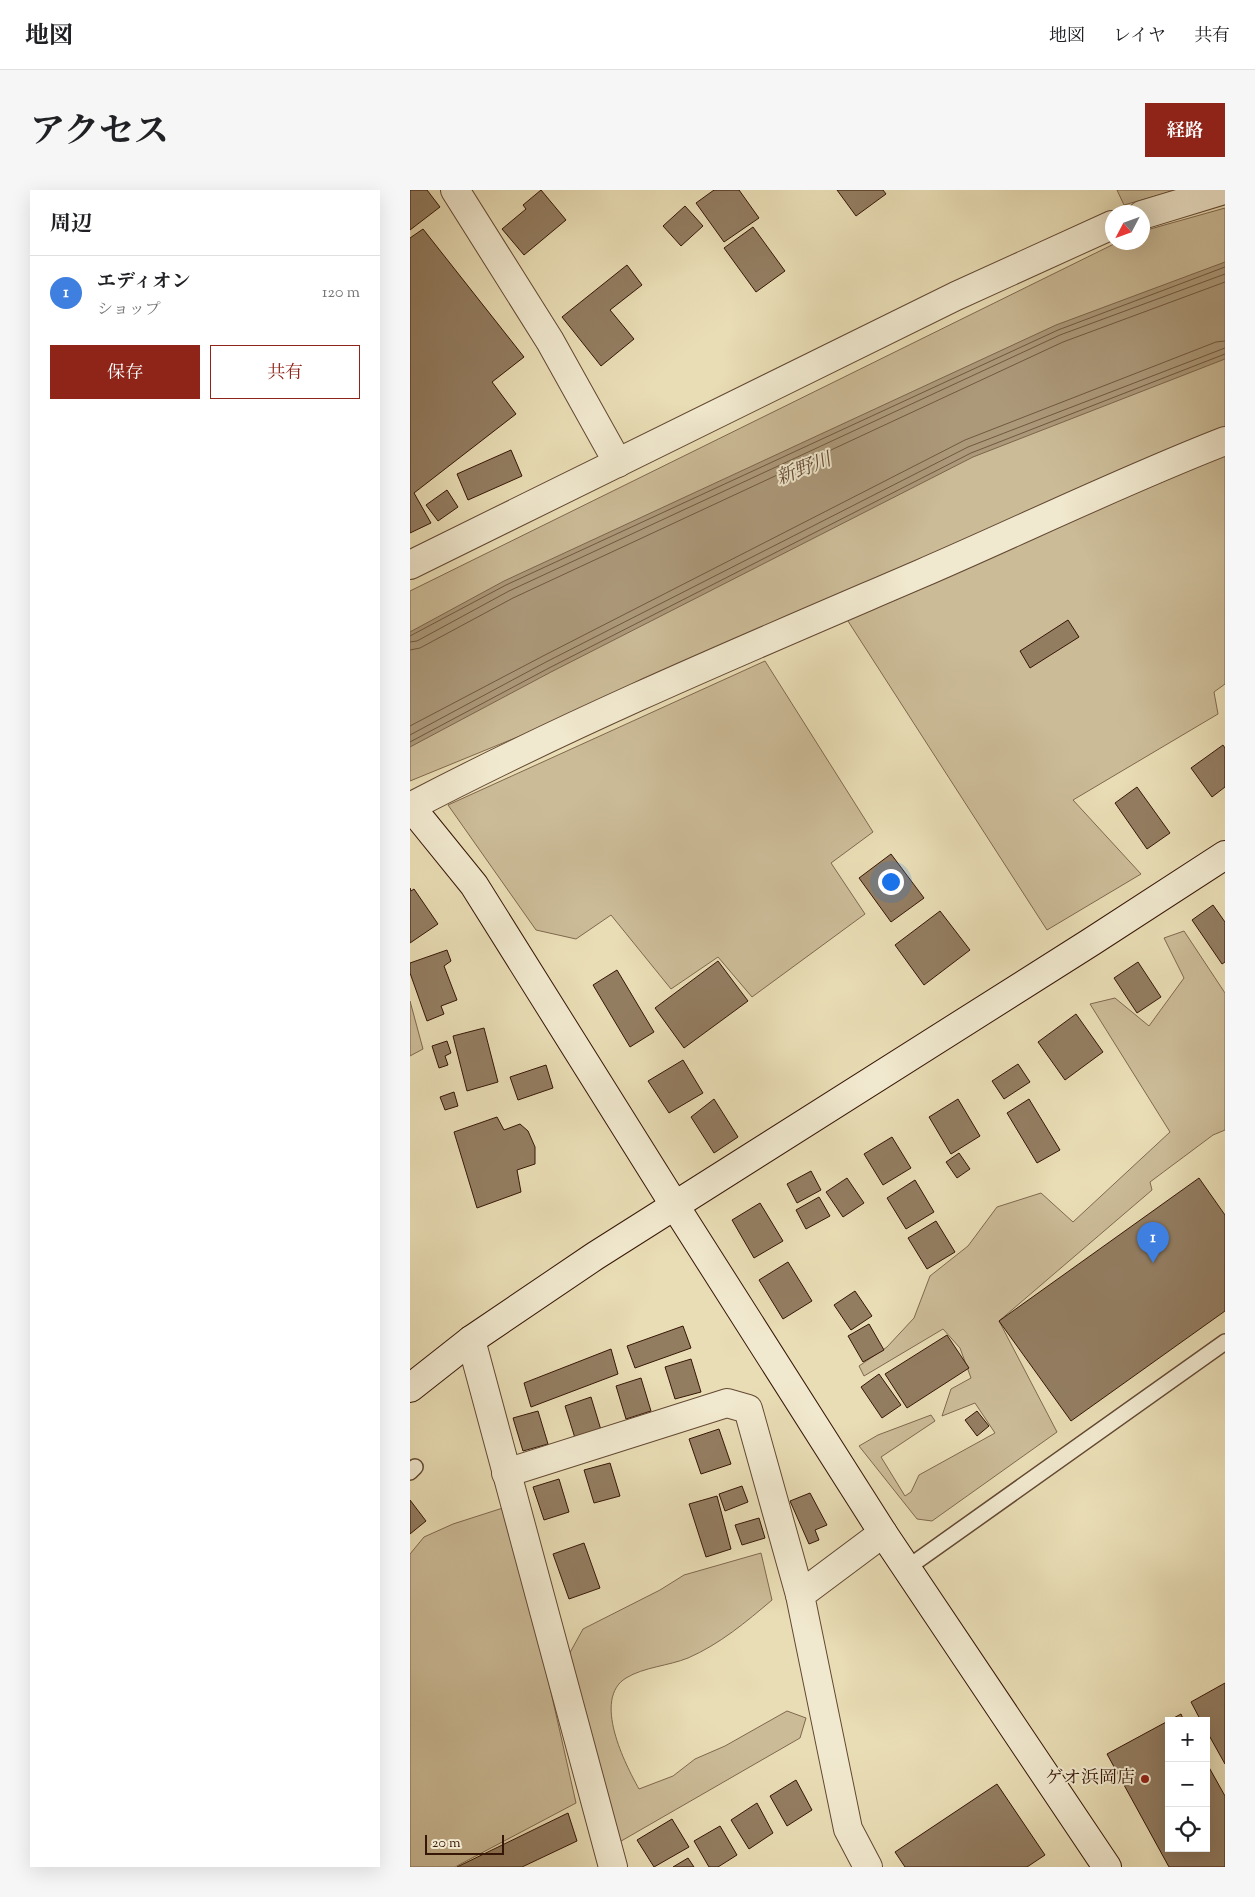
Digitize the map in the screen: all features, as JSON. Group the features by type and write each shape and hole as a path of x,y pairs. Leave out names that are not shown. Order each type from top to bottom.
{"street":[{"path":"456,190 550,341 618,463"},
{"path":"1150,213 1224,190"},
{"path":"410,565 956,296 1105,228"},
{"path":"1107,1867 883,1533 674,1206 474,885 410,806 474,772 649,690 1172,462 1225,441"},
{"path":"410,1388 471,1340 595,1256 1225,855"},
{"path":"471,1340 612,1867"},
{"path":"506,1473 727,1403 748,1409 800,1595 848,1829 868,1867"},
{"path":"800,1595 883,1533"}],"lane":[{"path":"907,1568 1225,1342"}],"shaded area":[{"path":"1117,190 1176,190 1124,205"},
{"path":"1225,208 1225,684 1214,692 1218,714 1073,800 1141,874 1047,930 846,618 960,556 410,781 410,591 1105,248 1105,250 1150,250 1150,229"},
{"path":"765,661 873,832 831,863 865,914 752,997 718,957 671,989 611,915 576,939 536,930 448,805"},
{"path":"1184,931 1225,993 1225,1130 1213,1135 1150,1182 1152,1190 999,1321 1057,1432 932,1521 917,1519 859,1446 878,1435 931,1415 935,1421 881,1457 905,1496 911,1492 919,1475 995,1433 975,1403 942,1416 951,1389 971,1378 960,1348 943,1329 864,1376 859,1366 887,1347 914,1318 930,1276 968,1246 997,1207 1041,1193 1073,1222 1170,1132 1090,1004 1115,998 1149,1026 1184,978 1164,938"},
{"path":"410,1001 423,1049 410,1056"},
{"path":"509,1506 576,1803 455,1867 410,1867 410,1554 424,1537 453,1524"},
{"path":"761,1553 772,1600 732,1632 700,1652 680,1661 640,1671 626,1678 616,1688 612,1701 611,1716 614,1732 626,1764 639,1789 673,1776 695,1759 725,1746 787,1711 806,1718 800,1738 616,1844 567,1658 583,1629 660,1590 684,1575"}],"water":[{"name":"新野川","path":"1225,262 1225,359 973,457 551,672 410,747 410,632 504,581 1056,325"}],"building":[{"path":"410,190 427,190 440,207 410,230"},
{"path":"541,190 566,220 524,255 502,229 526,209 523,205"},
{"path":"714,190 739,190 759,218 724,242 696,203"},
{"path":"837,190 883,190 886,194 856,216"},
{"path":"685,206 703,226 681,246 663,226"},
{"path":"753,227 785,271 756,292 724,248"},
{"path":"423,229 524,357 492,382 516,414 414,493 431,523 410,533 410,238"},
{"path":"627,265 642,285 610,310 634,339 601,366 562,317"},
{"path":"511,450 522,476 468,500 457,474"},
{"path":"447,490 458,507 438,521 426,505"},
{"path":"1068,620 1079,637 1030,668 1020,651"},
{"path":"1223,745 1225,748 1225,787 1212,797 1191,768"},
{"path":"1137,787 1170,833 1147,849 1115,803"},
{"path":"891,854 924,898 891,922 859,878"},
{"path":"410,888 411,891 414,889 438,924 410,943"},
{"path":"1213,905 1225,922 1225,962 1222,964 1192,920"},
{"path":"940,911 970,950 924,985 895,945"},
{"path":"447,950 451,961 444,966 457,1000 441,1006 444,1014 427,1021 410,973 410,963"},
{"path":"718,961 748,1001 684,1048 655,1008"},
{"path":"1138,962 1161,997 1137,1013 1114,978"},
{"path":"617,970 654,1032 630,1047 593,985"},
{"path":"1076,1014 1103,1052 1065,1080 1038,1042"},
{"path":"484,1028 498,1082 467,1091 453,1036"},
{"path":"447,1041 451,1053 445,1056 448,1065 439,1068 432,1046"},
{"path":"683,1060 703,1093 669,1113 648,1081"},
{"path":"1018,1064 1030,1082 1004,1099 992,1081"},
{"path":"546,1065 553,1088 518,1100 510,1077"},
{"path":"454,1092 458,1106 445,1110 440,1097"},
{"path":"714,1099 738,1137 714,1153 691,1117"},
{"path":"958,1099 980,1136 951,1154 929,1117"},
{"path":"1029,1099 1060,1150 1037,1163 1007,1113"},
{"path":"497,1117 504,1130 520,1124 528,1131 535,1147 535,1164 517,1170 521,1192 477,1208 454,1132"},
{"path":"892,1137 911,1168 883,1185 864,1154"},
{"path":"959,1153 970,1169 957,1178 946,1162"},
{"path":"811,1171 821,1190 797,1203 787,1184"},
{"path":"847,1178 864,1203 843,1217 826,1192"},
{"path":"1199,1178 1225,1215 1225,1311 1071,1421 999,1321"},
{"path":"915,1180 934,1212 906,1229 887,1198"},
{"path":"819,1197 830,1216 806,1229 796,1210"},
{"path":"760,1203 783,1241 754,1258 732,1220"},
{"path":"936,1221 955,1252 927,1269 908,1238"},
{"path":"788,1262 812,1301 783,1319 759,1280"},
{"path":"855,1291 872,1316 851,1330 834,1305"},
{"path":"869,1324 884,1350 863,1362 848,1336"},
{"path":"683,1326 691,1348 635,1368 627,1346"},
{"path":"947,1335 969,1368 907,1408 885,1374"},
{"path":"611,1349 618,1374 531,1407 524,1383"},
{"path":"691,1359 701,1392 675,1399 665,1367"},
{"path":"879,1374 901,1405 882,1418 861,1387"},
{"path":"641,1378 651,1411 626,1419 616,1386"},
{"path":"591,1397 601,1430 575,1438 565,1406"},
{"path":"538,1411 548,1444 523,1451 513,1418"},
{"path":"977,1411 989,1426 977,1436 965,1420"},
{"path":"719,1429 731,1464 701,1474 689,1439"},
{"path":"610,1463 620,1496 594,1503 584,1470"},
{"path":"559,1479 569,1512 544,1520 533,1487"},
{"path":"742,1486 748,1502 725,1511 719,1494"},
{"path":"810,1493 827,1525 815,1530 819,1540 809,1544 790,1501"},
{"path":"717,1496 731,1549 706,1557 689,1504"},
{"path":"410,1500 426,1521 410,1534"},
{"path":"759,1518 765,1538 742,1545 735,1525"},
{"path":"584,1543 600,1588 569,1599 553,1554"},
{"path":"1225,1683 1225,1764 1210,1737 1210,1717 1199,1717 1191,1702"},
{"name":"ゲオ浜岡店","path":"1165,1723 1165,1852 1210,1852 1210,1769 1225,1796 1225,1867 1169,1867 1107,1754"},
{"path":"796,1780 812,1810 787,1826 770,1796"},
{"path":"997,1784 1045,1855 1027,1867 905,1867 895,1852"},
{"path":"757,1803 773,1833 749,1849 731,1820"},
{"path":"568,1813 577,1841 522,1867 457,1867"},
{"path":"672,1819 689,1847 654,1867 637,1840"},
{"path":"720,1826 737,1855 718,1867 709,1867 694,1841"},
{"path":"688,1858 694,1867 673,1867"}],"place":[{"name":"エディオン","path":"1153,1263"},
{"name":"ゲオ浜岡店","path":"1145,1779"}]}
